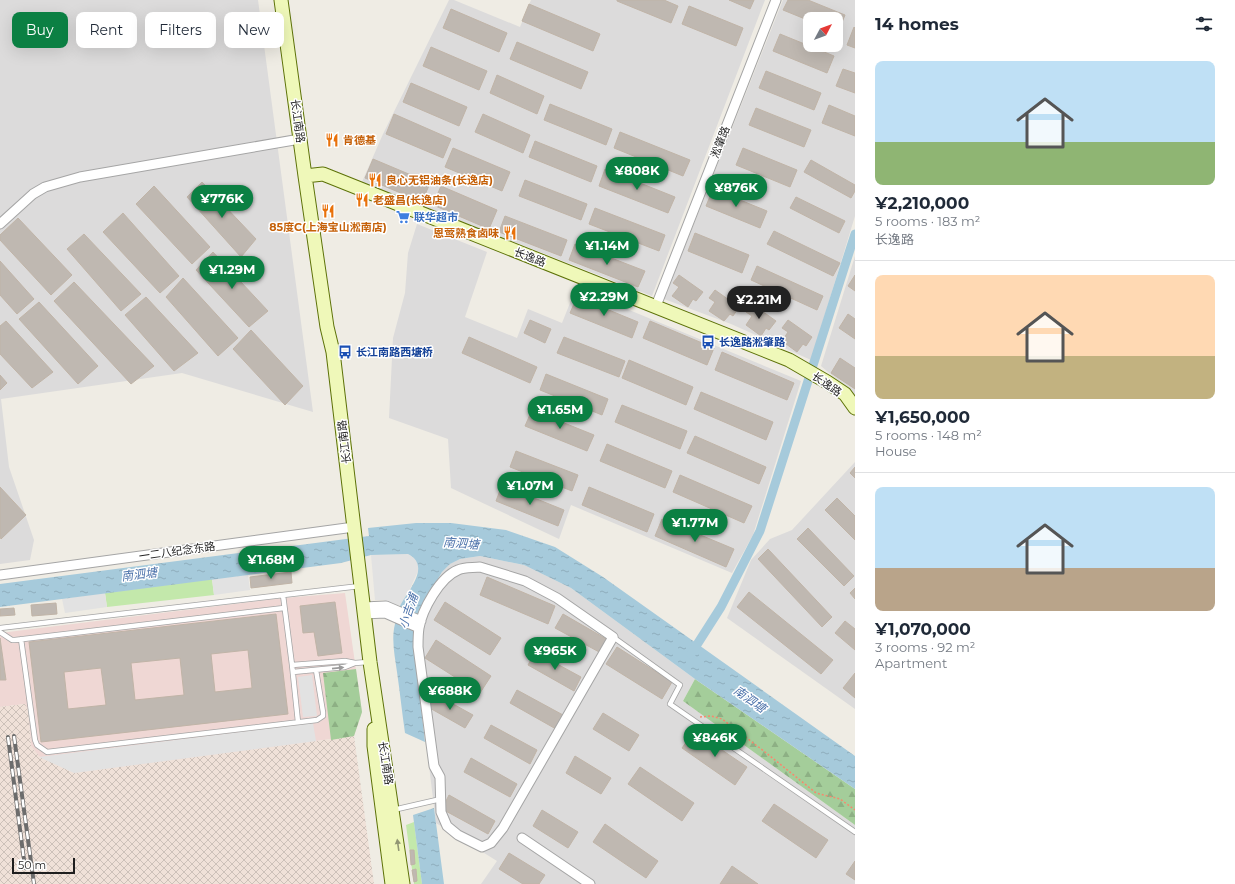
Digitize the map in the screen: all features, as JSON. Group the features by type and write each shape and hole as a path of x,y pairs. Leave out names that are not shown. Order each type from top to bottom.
{"main road":[{"name":"长江南路","path":"281,0 327,327 333,352 370,662 403,884"},
{"name":"长逸路","path":"305,176 323,174 789,360 845,394 855,408"},
{"path":"373,683 374,746 392,884"}],"street":[{"name":"淞肇路","path":"656,306 776,0"},
{"path":"0,224 32,194 45,187 80,177 300,138"},
{"name":"一二八纪念东路","path":"0,575 354,532"},
{"path":"480,567 525,581 557,598 613,637 503,828 491,844 482,847 458,835 447,826 441,812 440,777 434,766 418,647 417,622 442,581 458,570 480,567"},
{"path":"364,611 386,606 389,610 417,622"},
{"path":"522,838 590,884"}],"lane":[{"path":"0,628 283,595 360,583"},
{"path":"283,595 298,722"},
{"path":"0,632 12,640 284,608"},
{"path":"613,637 680,685 670,704 855,832"},
{"path":"21,639 35,740 37,745 47,752 317,720 323,716 316,670"},
{"path":"292,665 345,661 355,663 370,662"},
{"path":"293,672 345,667 355,663"},
{"path":"393,810 441,799"}],"path":[{"path":"690,718 711,716 722,719 816,793 840,799 855,810"}],"shaded area":[{"path":"0,0 258,0 260,12 224,12 224,48 264,48 313,412 182,373 1,399 9,467 34,540 30,560 0,564"},
{"path":"449,0 454,0 520,27 531,0 765,0 652,296 362,182 383,134"},
{"path":"783,0 855,0 855,216 811,360 731,324 664,299"},
{"path":"417,224 487,252 465,317 517,338 528,309 562,323 576,288 801,381 753,535 732,573 571,505 559,539 451,488 448,439 389,418 393,338 405,293 408,253"},
{"path":"855,256 855,395 821,366"},
{"path":"855,462 855,709 727,618 751,560 770,539 792,530"},
{"path":"408,554 418,563 418,571 400,606 383,600 375,600 371,555"},
{"path":"480,556 524,565 571,588 695,679 683,701 855,825 855,884 481,884 497,861 436,823 413,635 419,611 442,572 450,564 460,559"},
{"path":"248,575 250,590 214,595 212,579"},
{"path":"105,593 107,607 65,613 62,599"},
{"path":"345,593 362,712 354,736 74,773 39,757 31,746 28,710 25,704 0,707 0,633 283,598"},
{"path":"312,675 317,716 303,717 298,677"},
{"path":"25,704 28,710 31,746 39,756 74,773 354,736 374,884 0,884 0,707"},
{"path":"313,723 316,741 74,773 39,757"}],"green space":[{"path":"212,579 214,595 107,607 105,593"},
{"path":"356,669 362,712 354,736 331,740 323,673"},
{"path":"695,679 855,789 855,825 683,701"},
{"path":"414,822 422,884 414,884 406,825"}],"water":[{"path":"416,523 451,523 506,530 555,547 603,577 855,756 855,789 695,679 571,588 524,565 480,556 460,559 450,564 442,572 419,611 413,635 425,742 405,733 394,648 393,636 397,612 412,587 418,572 418,565 415,559 408,554 371,555 341,563 0,607 0,584 369,536 368,528"},
{"path":"434,808 444,884 422,884 413,815"}],"building":[{"path":"617,0 664,0 678,6 671,23"},
{"path":"729,0 754,0 750,9"},
{"path":"788,0 808,0 838,12 803,12 803,18 783,10"},
{"path":"529,4 600,34 593,51 522,21"},
{"path":"689,6 743,28 736,46 682,24"},
{"path":"451,9 507,33 499,52 443,28"},
{"path":"854,27 855,28 855,48 847,45"},
{"path":"780,34 803,43 803,52 824,52 834,56 827,73 773,51"},
{"path":"517,42 588,72 581,89 510,59"},
{"path":"431,47 487,71 479,90 423,66"},
{"path":"843,69 855,73 855,93 836,86"},
{"path":"766,71 821,93 814,110 759,88"},
{"path":"497,75 544,96 537,114 490,93"},
{"path":"411,83 467,107 459,126 403,102"},
{"path":"550,104 612,129 606,145 544,120"},
{"path":"829,105 855,116 855,136 822,123"},
{"path":"756,108 811,130 804,147 749,125"},
{"path":"394,114 451,139 443,158 386,134"},
{"path":"483,114 530,135 523,153 475,132"},
{"path":"620,132 690,160 683,176 614,148"},
{"path":"535,141 597,166 591,182 529,157"},
{"path":"453,148 510,172 502,191 445,167"},
{"path":"743,148 797,170 790,187 736,165"},
{"path":"373,159 430,183 422,202 365,178"},
{"path":"811,160 855,185 855,191 851,198 804,172"},
{"path":"605,169 675,197 668,213 599,186"},
{"path":"525,180 587,204 581,220 519,196"},
{"path":"202,182 256,239 241,257 187,197"},
{"path":"154,186 210,247 192,264 136,204"},
{"path":"441,186 497,210 489,229 433,205"},
{"path":"713,189 767,211 760,228 706,206"},
{"path":"796,197 845,221 839,233 790,208"},
{"path":"595,208 665,235 659,251 589,224"},
{"path":"123,213 179,276 160,293 103,232"},
{"path":"505,216 567,240 561,256 499,232"},
{"path":"18,218 72,275 51,295 0,240 0,235"},
{"path":"774,231 840,263 833,276 767,244"},
{"path":"695,233 749,255 742,273 688,251"},
{"path":"84,234 141,294 121,311 67,249"},
{"path":"575,244 645,271 638,287 569,260"},
{"path":"213,252 268,311 249,327 196,270"},
{"path":"0,261 34,299 17,314 0,295"},
{"path":"757,266 823,296 817,310 751,280"},
{"path":"679,275 703,292 696,301 693,299 688,307 672,296 679,287 673,283"},
{"path":"855,275 855,291 848,286"},
{"path":"183,278 238,338 218,356 166,297"},
{"path":"74,282 154,366 131,384 54,301"},
{"path":"715,290 739,307 733,316 730,314 724,321 709,311 715,302 709,298"},
{"path":"146,297 198,353 174,371 125,315"},
{"path":"577,297 638,322 632,338 570,313"},
{"path":"39,302 98,366 78,384 19,319"},
{"path":"752,304 776,321 769,330 766,328 761,336 746,325 752,316 746,312"},
{"path":"848,314 855,319 855,339 839,328"},
{"path":"530,320 551,329 545,343 524,333"},
{"path":"788,320 812,337 806,346 803,344 797,352 782,341 788,332 782,328"},
{"path":"6,321 53,372 32,388 0,354 0,326"},
{"path":"650,321 714,348 707,365 643,338"},
{"path":"251,330 303,386 285,405 233,349"},
{"path":"469,337 537,367 530,383 462,353"},
{"path":"564,337 625,361 619,377 557,353"},
{"path":"722,352 794,383 787,400 715,370"},
{"path":"840,358 855,368 855,389 831,373"},
{"path":"629,360 693,387 686,405 622,378"},
{"path":"546,374 608,399 602,415 540,390"},
{"path":"0,375 7,383 0,390"},
{"path":"701,392 773,422 766,440 694,409"},
{"path":"622,405 687,431 680,449 615,422"},
{"path":"532,410 594,435 587,451 525,426"},
{"path":"695,436 766,467 759,484 687,453"},
{"path":"607,444 672,471 665,488 600,461"},
{"path":"516,451 578,475 572,491 510,467"},
{"path":"855,467 855,478 850,473"},
{"path":"680,475 752,506 744,523 673,492"},
{"path":"502,485 564,510 558,526 496,501"},
{"path":"0,487 26,515 1,539 0,537"},
{"path":"589,487 654,514 647,532 582,505"},
{"path":"837,498 855,516 855,540 825,510"},
{"path":"662,519 734,549 726,567 655,536"},
{"path":"808,528 854,576 844,586 797,539"},
{"path":"768,549 832,617 822,627 758,559"},
{"path":"291,572 292,583 251,588 250,577"},
{"path":"487,577 555,606 548,624 480,595"},
{"path":"855,588 855,599 850,593"},
{"path":"749,592 833,660 821,674 737,607"},
{"path":"335,602 342,653 318,656 314,632 303,633 300,606"},
{"path":"445,602 501,638 490,655 434,620"},
{"path":"56,603 57,614 32,616 31,605"},
{"path":"14,608 15,615 0,616 0,609"},
{"path":"276,614 288,714 41,742 29,642","holes":["248,650 252,688 215,692 211,654","180,658 184,695 135,700 131,663","101,668 106,705 68,709 64,672"]},
{"path":"563,614 608,640 601,653 555,628"},
{"path":"845,621 855,629 855,650 835,633"},
{"path":"0,638 6,680 0,680"},
{"path":"436,640 491,676 480,693 425,658"},
{"path":"617,647 672,682 662,699 606,664"},
{"path":"535,652 581,677 574,691 528,665"},
{"path":"855,673 855,698 843,688"},
{"path":"517,690 563,715 556,729 510,703"},
{"path":"435,694 473,715 465,728 428,707"},
{"path":"603,713 639,735 629,751 593,729"},
{"path":"491,725 537,750 530,764 484,738"},
{"path":"694,731 747,767 735,785 682,748"},
{"path":"575,756 611,778 601,794 566,773"},
{"path":"471,758 517,784 510,797 464,772"},
{"path":"640,767 694,803 682,821 628,784"},
{"path":"449,795 495,821 488,834 442,809"},
{"path":"774,804 828,840 816,858 762,821"},
{"path":"542,810 578,832 568,848 533,826"},
{"path":"605,824 658,861 646,878 593,842"},
{"path":"410,850 414,850 415,864 411,865"},
{"path":"509,853 545,875 539,884 523,884 499,869"},
{"path":"855,861 855,880 846,874"},
{"path":"732,866 758,884 720,884"},
{"path":"416,869 417,881 414,882 412,870"}],"waterway":[{"path":"691,654 721,607 760,531 855,234"}],"railway":[{"path":"14,736 34,884"},
{"path":"8,737 25,868"}],"place":[{"name":"肯德基","path":"332,140"},
{"name":"良心无铝油条(长逸店)","path":"375,180"},
{"name":"老盛昌(长逸店)","path":"362,200"},
{"name":"85度C(上海宝山淞南店)","path":"328,211"},
{"name":"联华超市","path":"403,217"},
{"name":"恩莺熟食卤味","path":"510,233"},
{"name":"长逸路淞肇路","path":"708,342"},
{"name":"长江南路西塘桥","path":"345,352"}],"water label":[{"name":"南泗塘","path":"461,543"},
{"name":"南泗塘","path":"139,574"},
{"name":"小吉浦","path":"408,611"},
{"name":"南泗塘","path":"750,699"}]}
